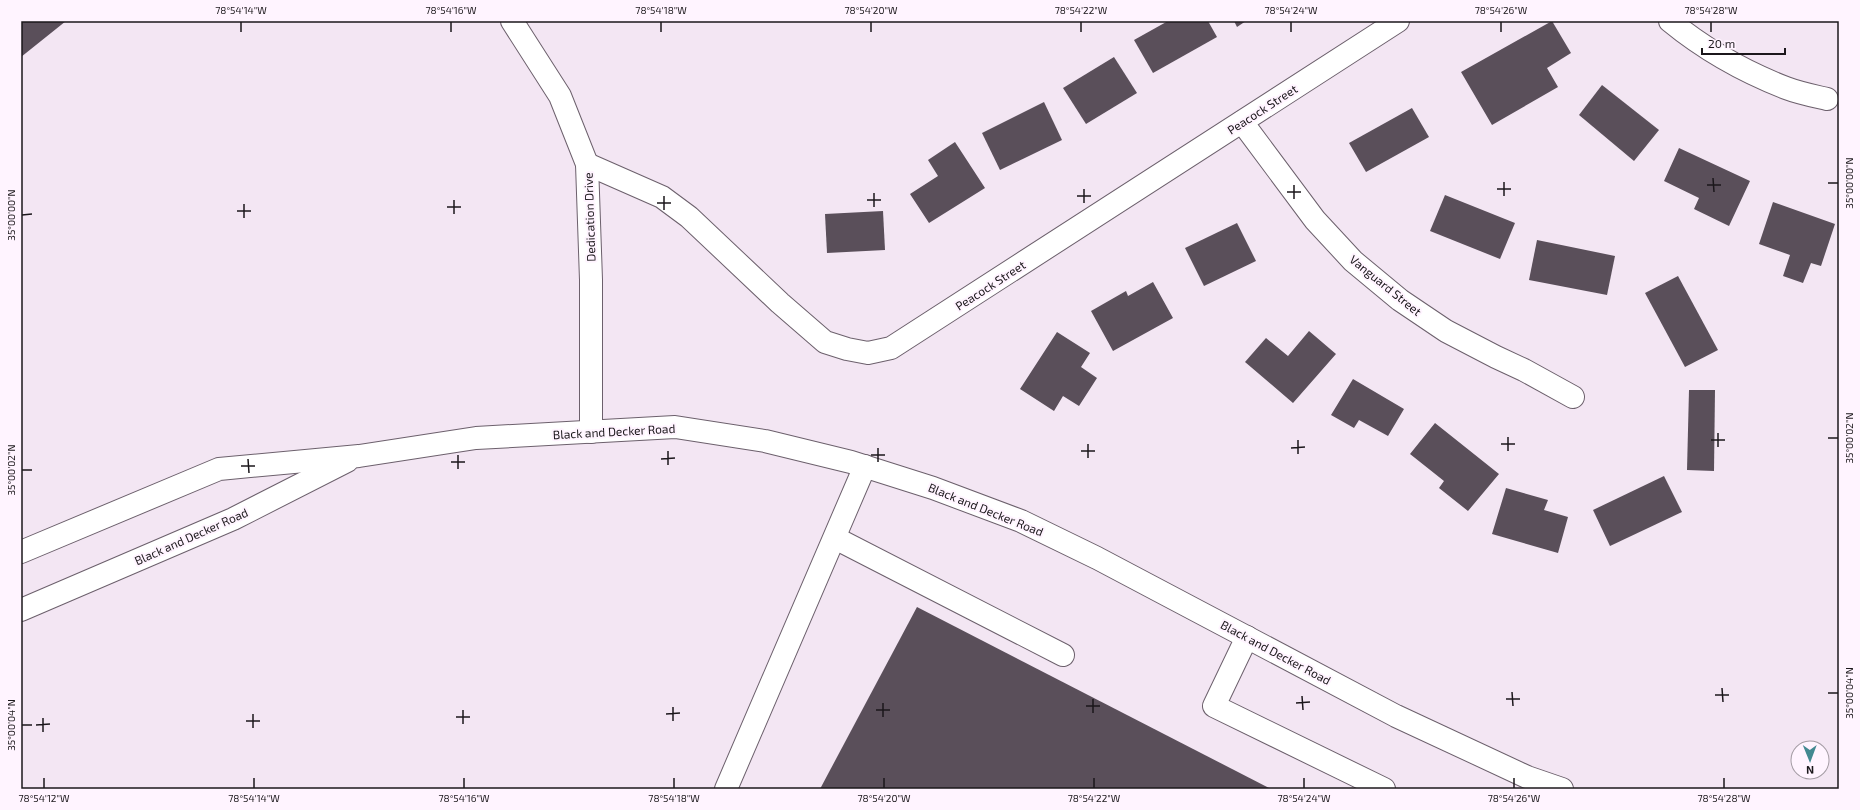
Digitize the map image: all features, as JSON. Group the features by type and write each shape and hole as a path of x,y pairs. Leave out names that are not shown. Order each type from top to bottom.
{"street":[{"name":"Dedication Drive","path":"512,21 560,96 587,164 591,280 591,432"},
{"name":"Peacock Street","path":"587,164 662,197 689,217 780,303 825,342 847,349 868,353 891,348 1398,21"},
{"path":"1670,21 1686,34 1731,62 1786,88 1828,99"},
{"name":"Vanguard Street","path":"1242,122 1315,220 1353,261 1394,295 1446,331 1524,370 1573,397"},
{"name":"Black and Decker Road","path":"21,552 219,469 359,456 476,438 675,427 765,441 865,466 933,488 1021,521 1097,558 1396,716 1527,777 1562,789"},
{"name":"Black and Decker Road","path":"21,610 233,519 359,456"},
{"path":"726,789 865,466"},
{"path":"834,538 1063,655"},
{"path":"1247,637 1214,706 1384,789"}],"building":[{"path":"21,21 66,21 21,57"},
{"path":"1168,21 1208,21 1217,37 1153,73 1134,40"},
{"path":"1234,21 1246,21 1237,27"},
{"path":"1552,21 1571,53 1547,68 1558,87 1492,125 1461,72"},
{"path":"1114,57 1137,93 1086,124 1063,88"},
{"path":"1602,85 1659,130 1634,161 1579,115"},
{"path":"1044,102 1062,140 1000,170 982,133"},
{"path":"1412,108 1429,137 1366,172 1349,143"},
{"path":"955,142 985,188 929,223 910,194 938,176 928,160"},
{"path":"1679,148 1750,181 1729,226 1694,209 1699,198 1664,181"},
{"path":"1445,195 1515,223 1500,259 1430,231"},
{"path":"1773,202 1835,224 1821,266 1811,263 1803,283 1783,276 1790,255 1759,244"},
{"path":"883,211 885,250 827,253 825,214"},
{"path":"1237,223 1256,261 1204,286 1185,248"},
{"path":"1537,240 1615,256 1607,295 1529,280"},
{"path":"1678,276 1718,350 1685,367 1645,293"},
{"path":"1153,282 1173,318 1113,351 1091,311 1126,291 1128,296"},
{"path":"1309,331 1336,354 1293,403 1245,362 1266,338 1288,356"},
{"path":"1057,332 1090,353 1081,367 1097,378 1079,406 1063,396 1054,411 1020,389"},
{"path":"1353,379 1404,409 1388,436 1359,420 1354,428 1331,415"},
{"path":"1689,390 1715,390 1714,471 1687,470"},
{"path":"1435,423 1499,474 1468,511 1439,488 1444,481 1410,454"},
{"path":"1664,476 1682,512 1610,546 1593,510"},
{"path":"1506,488 1548,500 1544,510 1568,517 1558,553 1492,534"},
{"path":"917,607 1271,789 820,789"}]}
